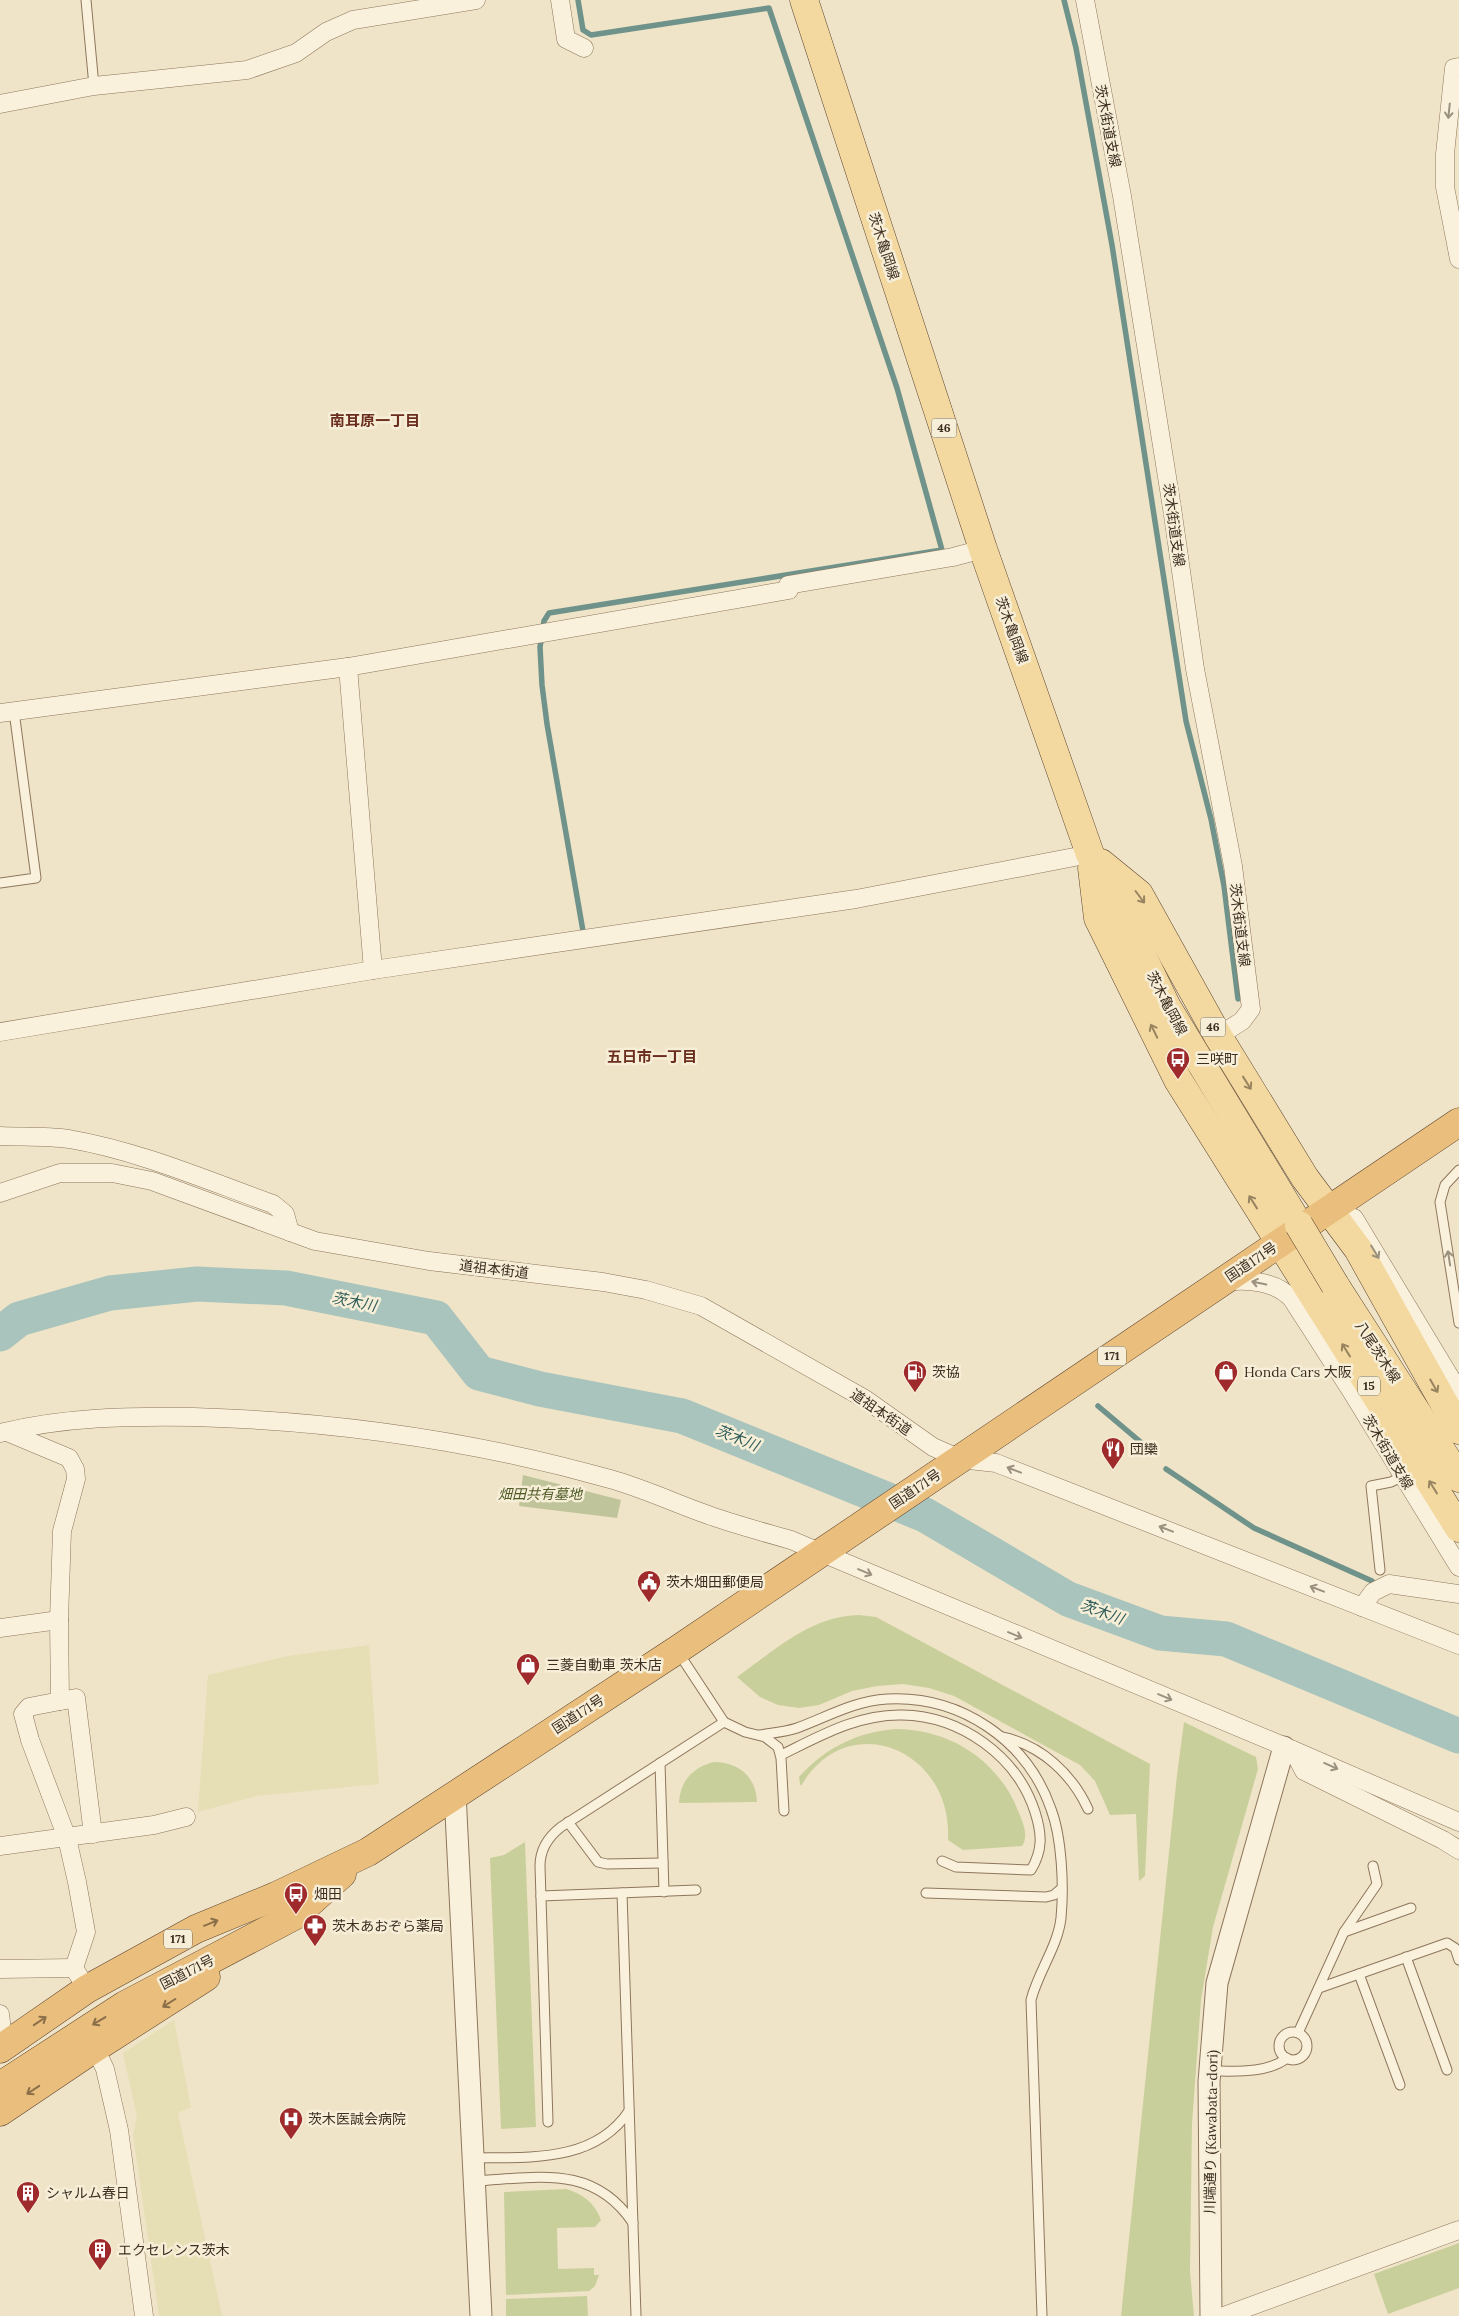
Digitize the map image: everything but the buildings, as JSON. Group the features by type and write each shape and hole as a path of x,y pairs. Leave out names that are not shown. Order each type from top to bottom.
{"highway":[{"name":"国道171号","path":"0,2086 125,2005 296,1915 368,1852 455,1793 677,1650 1222,1282 1289,1234 1459,1122"},
{"name":"国道171号","path":"2,2048 81,1979 276,1896 368,1852"},
{"path":"0,2112 95,2048 178,1997 296,1915"}],"main road":[{"name":"茨木亀岡線","path":"804,0 983,549 1090,854 1119,908 1167,1007 1263,1166 1289,1234"},
{"name":"46","path":"1090,854 1139,894 1218,1036 1305,1178 1329,1209"},
{"name":"46","path":"1090,854 1098,918 1178,1080 1289,1234"},
{"path":"1329,1209 1358,1249 1459,1430"},
{"name":"八尾茨木線","path":"1289,1234 1335,1285 1459,1478"},
{"name":"15","path":"1289,1234 1459,1528"}],"street":[{"path":"0,104 94,86 247,70 296,53 326,32 353,20 476,0"},
{"path":"560,0 566,38 584,48"},
{"name":"茨木街道支線","path":"1085,0 1122,196 1172,508 1195,669 1234,875 1251,1010 1242,1021 1218,1036"},
{"path":"1459,67 1454,68 1445,154 1445,188 1459,259"},
{"path":"7,712 348,667 789,590 788,585 983,549"},
{"path":"348,667 372,970"},
{"path":"0,1032 372,970 856,899 1090,854"},
{"path":"0,1136 67,1139 103,1146 137,1156 272,1204 285,1214 290,1232"},
{"name":"道祖本街道","path":"0,1193 60,1173 112,1172 152,1181 315,1241 429,1261 603,1282 676,1298 701,1306 865,1399 933,1447 952,1464 996,1463 1459,1645"},
{"path":"1329,1209 1354,1218 1454,1373 1459,1392"},
{"name":"茨木街道支線","path":"1222,1282 1240,1280 1258,1282 1281,1290 1288,1295 1350,1388 1459,1566"},
{"path":"3,1432 55,1423 160,1416 269,1420 326,1425 443,1441 531,1458 613,1480 821,1552 1289,1748 1459,1822"},
{"path":"3,1432 69,1458 75,1469 76,1480 62,1531 59,1620 60,1701"},
{"path":"1362,1607 1373,1592 1389,1584 1459,1594"},
{"path":"0,1628 59,1620"},
{"path":"0,1969 81,1979 86,1932 67,1838 30,1740 23,1714 30,1706 76,1698 93,1834"},
{"path":"1289,1748 1304,1771 1443,1840 1459,1850"},
{"name":"川端通り (Kawabata-dori)","path":"1210,2316 1210,2072 1217,1983 1289,1748"},
{"path":"455,1793 481,2316"},
{"path":"0,1846 154,1825 186,1817"},
{"path":"0,2014 2,2048"},
{"path":"95,2048 105,2069 114,2106 144,2316"},
{"path":"1224,2316 1459,2230"}],"lane":[{"path":"86,0 94,86"},
{"path":"0,883 36,878 7,712"},
{"path":"1459,1170 1445,1185 1440,1202 1457,1297 1459,1323"},
{"path":"1380,1570 1371,1486 1390,1482 1403,1476"},
{"path":"677,1650 724,1722 744,1732 760,1735 774,1743 781,1755 784,1811"},
{"path":"760,1735 796,1728 850,1706 896,1699 926,1702 956,1710 977,1720 1002,1737 1032,1770 1049,1803 1059,1846 1061,1919 1058,1932 1034,1986 1030,2007 1042,2316"},
{"path":"781,1755 848,1724 888,1715 908,1715 935,1720 961,1729 979,1739 1004,1761 1028,1795 1040,1833 1039,1853 1031,1870 956,1867 942,1861"},
{"path":"548,2122 540,1860 544,1847 551,1836 568,1822 724,1722"},
{"path":"1002,1737 1018,1740 1051,1760 1073,1782 1088,1809"},
{"path":"660,1763 664,1892"},
{"path":"568,1822 598,1862 607,1864 663,1863"},
{"path":"1298,2033 1344,1932 1377,1884 1373,1866"},
{"path":"926,1893 1046,1897 1054,1895 1061,1889"},
{"path":"541,1896 696,1890"},
{"path":"622,1893 636,2316"},
{"path":"1344,1932 1411,1908"},
{"path":"1319,1988 1447,1943 1455,1948 1459,1960"},
{"path":"1406,1957 1447,2070"},
{"path":"1359,1974 1400,2085"},
{"path":"1210,2072 1243,2071 1279,2065 1287,2058 1300,2058 1308,2048 1305,2039 1298,2033 1285,2035 1280,2042 1281,2052 1287,2058"},
{"path":"473,2158 557,2155 574,2152 606,2136 630,2111"},
{"path":"474,2181 559,2176 579,2180 598,2188 614,2200 633,2224"}],"shaded area":[{"path":"369,1645 379,1784 256,1796 198,1812 208,1675 288,1656"},
{"path":"174,2020 191,2107 178,2113 222,2316 159,2316 133,2134 137,2117 123,2053"}],"green space":[{"name":"畑田共有墓地","path":"523,1475 621,1500 617,1518 519,1506"},
{"path":"859,1615 876,1617 1150,1764 1145,1876 1139,1881 1136,1814 1110,1815 1095,1781 1080,1765 954,1696 929,1688 903,1684 877,1686 852,1691 819,1705 799,1708 778,1705 760,1697 737,1677 794,1636 809,1628 825,1621"},
{"path":"1184,1722 1256,1757 1258,1769 1213,1927 1201,2000 1192,2124 1190,2272 1194,2316 1121,2316 1177,1775"},
{"path":"896,1729 936,1735 954,1742 986,1764 1000,1778 1011,1795 1019,1813 1024,1825 1025,1834 1022,1846 963,1850 948,1840 945,1808 934,1782 916,1762 894,1749 869,1744 844,1748 821,1762 801,1786 799,1777 831,1750 855,1738"},
{"path":"714,1762 738,1768 750,1778 756,1793 757,1802 679,1803 682,1788 689,1776 700,1767"},
{"path":"525,1842 536,2127 501,2129 490,1858 504,1855"},
{"path":"566,2189 588,2200 601,2220 595,2227 557,2228 558,2269 594,2268 594,2275 599,2275 595,2286 589,2291 506,2295 504,2192"},
{"path":"1459,2243 1459,2288 1388,2314 1374,2274"},
{"path":"587,2296 588,2316 506,2316 506,2299"}],"waterway":[{"path":"578,0 583,30 591,35 769,8 897,388 942,550 549,613 544,621 540,647 542,685 583,931"},
{"path":"1064,0 1076,48 1112,245 1186,721 1211,819 1224,886 1238,999"},
{"name":"茨木川","path":"0,1334 19,1319 110,1293 197,1284 286,1288 436,1318 479,1373 540,1389 682,1416 925,1515 1068,1599 1160,1633 1226,1639 1459,1736"},
{"path":"1098,1406 1150,1450"},
{"path":"1166,1469 1254,1528 1372,1581"}],"place":[{"name":"三咲町","path":"1178,1080"},
{"name":"茨協","path":"915,1393"},
{"name":"Honda Cars 大阪","path":"1226,1393"},
{"name":"団欒","path":"1113,1470"},
{"name":"茨木畑田郵便局","path":"649,1603"},
{"name":"三菱自動車 茨木店","path":"528,1686"},
{"name":"畑田","path":"296,1915"},
{"name":"茨木あおぞら薬局","path":"315,1947"},
{"name":"茨木医誠会病院","path":"291,2140"},
{"name":"シャルム春日","path":"28,2214"},
{"name":"エクセレンス茨木","path":"100,2271"}],"district":[{"name":"南耳原一丁目","path":"375,421"},
{"name":"五日市一丁目","path":"652,1057"}]}
